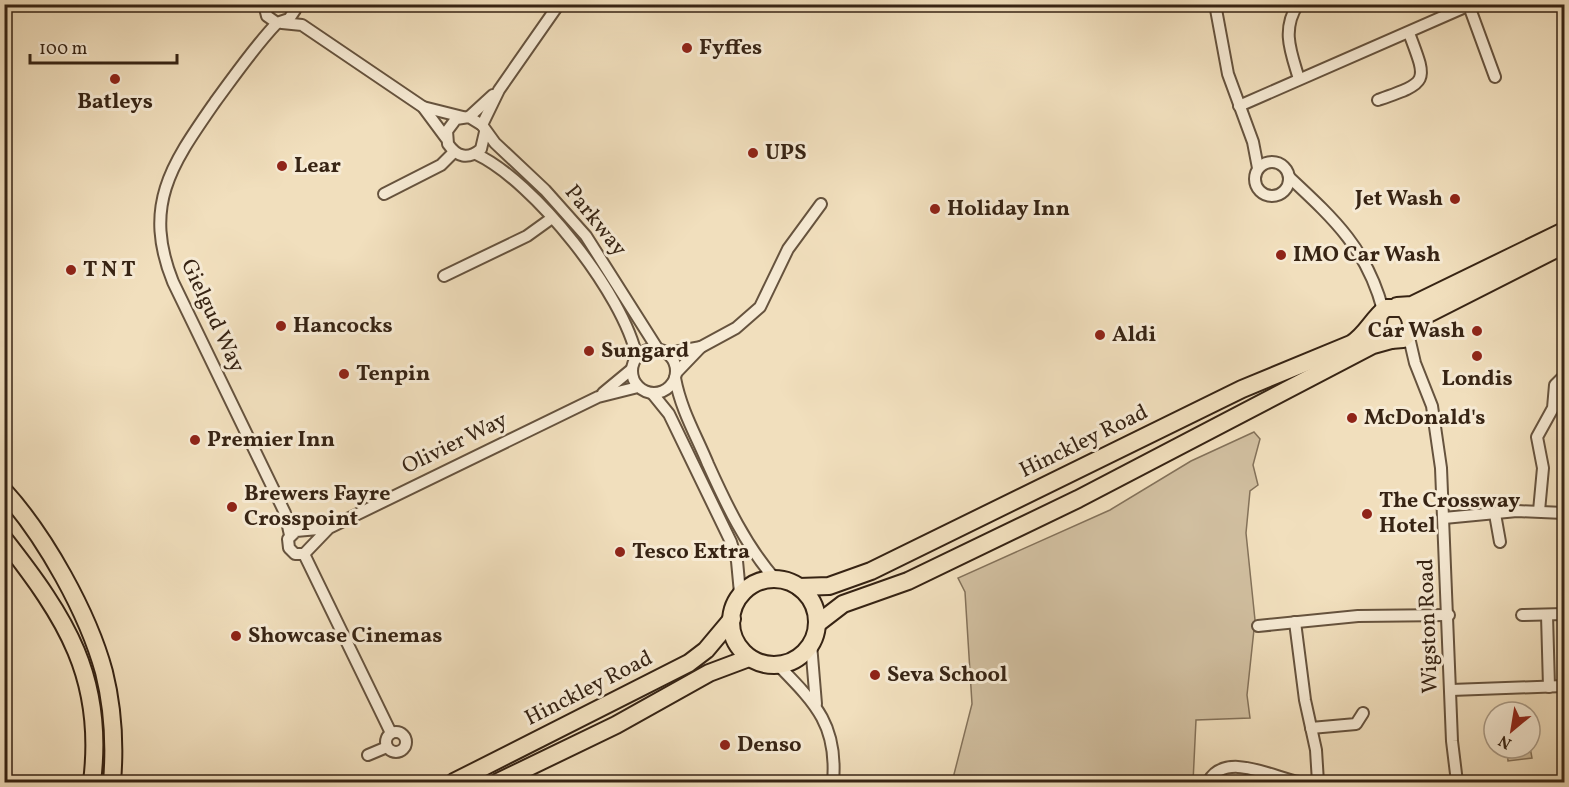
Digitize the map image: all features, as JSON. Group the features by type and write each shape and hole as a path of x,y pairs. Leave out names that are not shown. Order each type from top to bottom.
{"highway":[{"path":"1388,310 1408,313 1401,336 1380,333 1377,324 1388,310 1412,304 1564,231"},
{"name":"Hinckley Road","path":"817,624 843,604 908,581 1009,534 1372,345 1401,336 1420,318 1564,245"},
{"name":"Hinckley Road","path":"799,587 829,586 871,572 1242,389 1351,344 1366,334 1388,310"},
{"path":"4,490 50,552 73,596 104,671 113,735 112,783"},
{"path":"4,539 40,584 67,627 85,671 95,720 92,783"},
{"path":"775,579 799,587 815,608 817,624 810,644 793,659 778,665 764,664 749,658 735,643 732,619 740,593 753,584 775,579"},
{"name":"Hinckley Road","path":"454,783 689,663 706,650 732,619"},
{"name":"Hinckley Road","path":"498,783 615,725 709,673 749,658"}],"street":[{"path":"264,4 267,16 280,23 302,25 423,106 466,117 484,129"},
{"path":"423,106 454,152 464,156 476,154 484,145 484,129 499,90 559,4"},
{"path":"1215,4 1223,56 1262,165"},
{"path":"1239,106 1470,5 1495,77"},
{"path":"1293,6 1287,39 1299,79"},
{"path":"295,7 302,25"},
{"name":"Gielgud Way","path":"295,7 289,19 280,23 258,43 175,162 161,199 160,232 163,255 172,282 285,513 299,533"},
{"name":"Gielgud Way","path":"258,43 267,16"},
{"path":"1378,100 1413,88 1422,77 1423,70 1409,33"},
{"path":"446,138 451,124 466,117 499,90"},
{"name":"Parkway","path":"484,129 545,190 586,236 657,348"},
{"path":"384,194 441,165 454,152"},
{"name":"Parkway","path":"476,154 493,162 552,218 580,252 609,294 634,342 637,358"},
{"path":"1262,165 1280,164 1288,183 1312,198 1353,242 1388,310"},
{"path":"1262,165 1254,179 1260,192 1274,196 1288,183"},
{"path":"652,393 664,390 702,347 736,328 760,307 788,249 821,204"},
{"path":"444,276 527,236 552,218"},
{"name":"Wigston Road","path":"1401,336 1415,363 1432,406 1441,468 1457,783"},
{"path":"702,347 669,353 657,348 649,350 637,358 632,375 638,387 652,393 669,414 731,542 737,561 740,593"},
{"path":"669,353 676,365 682,408 753,551 775,579"},
{"name":"Olivier Way","path":"598,397 632,369"},
{"path":"1539,511 1543,468 1537,437 1553,408 1556,386 1564,376"},
{"name":"Olivier Way","path":"299,533 329,528 598,397 638,387"},
{"path":"1444,518 1539,511 1564,513"},
{"path":"1495,514 1500,542"},
{"name":"Olivier Way","path":"312,544 329,528"},
{"path":"299,533 311,537 312,544 304,554 295,554 288,543 299,533"},
{"path":"304,554 391,733"},
{"path":"1522,615 1564,614"},
{"path":"1258,626 1358,616 1449,615"},
{"path":"1547,615 1550,687"},
{"path":"1295,622 1302,684 1318,768 1318,783"},
{"path":"810,644 816,704"},
{"path":"778,665 816,704 826,724 833,758 833,783"},
{"path":"1451,690 1564,686"},
{"path":"1356,724 1363,713"},
{"path":"1311,728 1356,724"},
{"path":"1356,724 1364,733"},
{"path":"391,733 402,733 407,739 406,747 399,753 392,752 387,747 386,741 391,733"},
{"path":"368,755 387,747"},
{"path":"1208,783 1219,771 1240,768 1299,783"}],"shaded area":[{"path":"1254,432 1260,439 1253,465 1258,485 1250,491 1246,533 1255,620 1247,695 1250,718 1196,720 1193,782 952,782 972,704 965,592 958,578 1110,510 1191,461"}],"place":[{"name":"Fyffes","path":"687,48"},
{"name":"Batleys","path":"115,79"},
{"name":"UPS","path":"753,153"},
{"name":"Lear","path":"282,166"},
{"name":"Jet Wash","path":"1455,199"},
{"name":"Holiday Inn","path":"935,209"},
{"name":"IMO Car Wash","path":"1281,255"},
{"name":"T N T","path":"71,270"},
{"name":"Hancocks","path":"281,326"},
{"name":"Car Wash","path":"1477,331"},
{"name":"Aldi","path":"1100,335"},
{"name":"Sungard","path":"589,351"},
{"name":"Londis","path":"1477,356"},
{"name":"Tenpin","path":"344,374"},
{"name":"McDonald's","path":"1352,418"},
{"name":"Premier Inn","path":"195,440"},
{"name":"Brewers Fayre Crosspoint","path":"232,507"},
{"name":"The Crossway Hotel","path":"1367,514"},
{"name":"Tesco Extra","path":"620,552"},
{"name":"Showcase Cinemas","path":"236,636"},
{"name":"Seva School","path":"875,675"},
{"name":"Denso","path":"725,745"}]}
